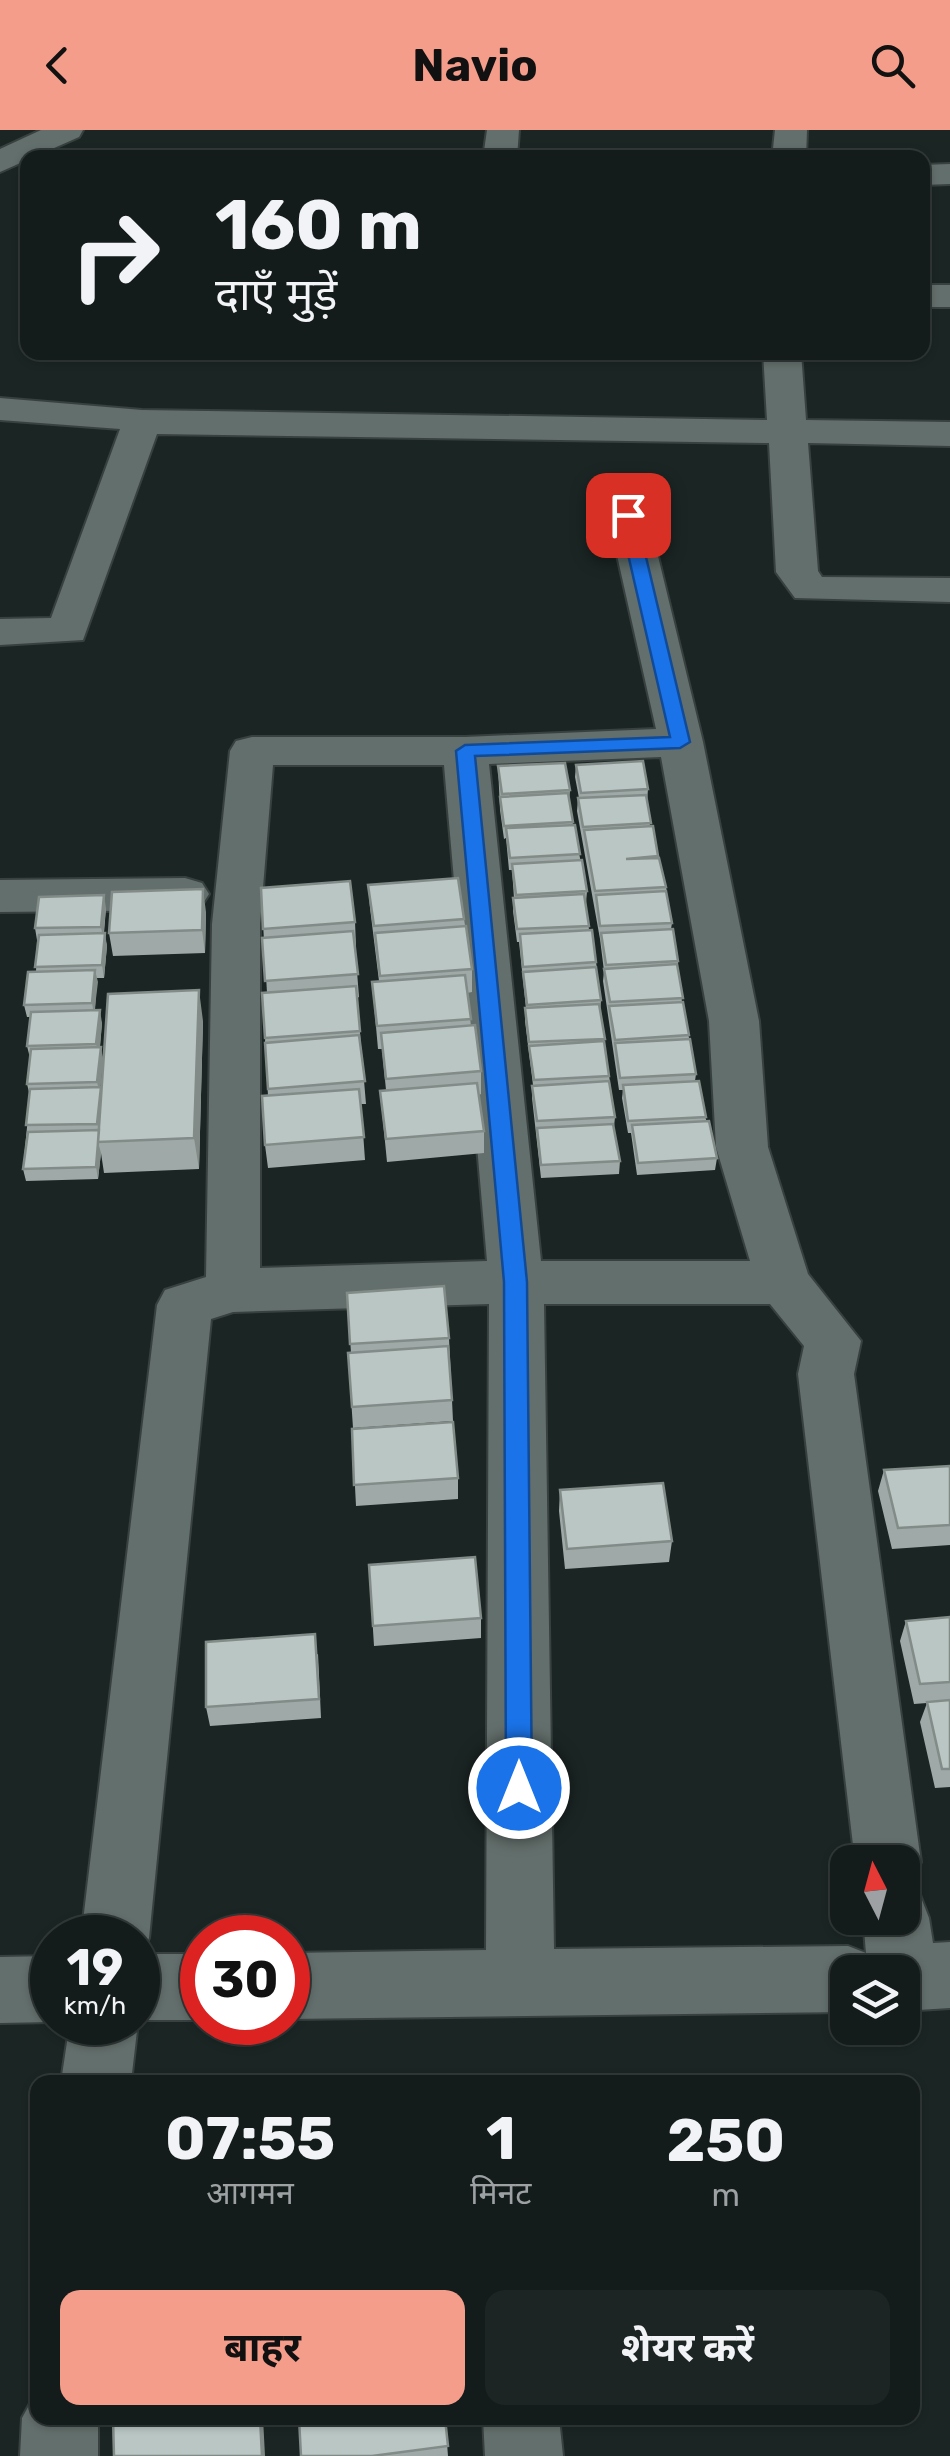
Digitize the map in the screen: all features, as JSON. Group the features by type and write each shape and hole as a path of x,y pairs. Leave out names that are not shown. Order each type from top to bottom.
{"street":[{"path":"25,150 67,130"},
{"path":"782,360 797,572 810,589 950,590"},
{"path":"0,409 104,415 142,422 950,434"},
{"path":"0,632 68,632 142,422"},
{"path":"628,515 680,742 734,1021 742,1147 784,1282 833,1341 826,1374 886,1845"},
{"path":"233,1290 238,893 252,750 465,751 680,742"},
{"path":"465,751 516,1282 520,1983"},
{"path":"0,896 238,893"},
{"path":"117,1915 185,1305 233,1290 516,1282 784,1282"},
{"path":"920,1977 950,1975"},
{"path":"310,1986 830,1979"},
{"path":"0,1990 30,1989"},
{"path":"97,2075 101,2045"},
{"path":"59,2456 60,2425"},
{"path":"522,2425 524,2456"}],"building":[{"path":"643,761 648,789 581,793 576,765"},
{"path":"565,763 570,790 502,794 498,766"},
{"path":"568,793 573,822 504,826 500,797"},
{"path":"646,795 651,823 583,827 578,798"},
{"path":"575,825 580,854 510,858 506,828"},
{"path":"653,826 658,856 626,859 659,858 666,887 595,891 584,830"},
{"path":"582,860 587,891 516,895 512,864"},
{"path":"458,878 464,919 374,926 368,885"},
{"path":"350,881 355,922 263,929 261,888"},
{"path":"203,889 202,930 109,933 112,892"},
{"path":"666,891 672,923 600,926 596,895"},
{"path":"584,894 589,926 517,929 513,898"},
{"path":"104,895 101,927 35,928 39,897"},
{"path":"466,926 472,969 380,976 375,933"},
{"path":"673,929 678,961 606,965 601,933"},
{"path":"592,930 596,962 523,967 520,934"},
{"path":"353,931 358,974 265,981 262,938"},
{"path":"105,933 102,965 35,967 39,935"},
{"path":"677,964 683,998 610,1002 604,969"},
{"path":"596,967 601,1000 527,1005 523,972"},
{"path":"95,970 92,1003 24,1005 28,972"},
{"path":"465,975 471,1019 377,1026 372,982"},
{"path":"356,986 360,1031 265,1038 262,993"},
{"path":"199,990 194,1138 98,1142 108,994"},
{"path":"683,1002 689,1035 615,1040 609,1006"},
{"path":"599,1004 605,1039 529,1042 525,1008"},
{"path":"100,1010 96,1044 27,1046 31,1012"},
{"path":"475,1025 481,1071 386,1079 381,1033"},
{"path":"359,1035 365,1081 268,1089 265,1043"},
{"path":"690,1039 696,1074 620,1078 615,1043"},
{"path":"604,1041 609,1076 534,1080 529,1046"},
{"path":"101,1047 97,1082 27,1084 31,1049"},
{"path":"609,1081 615,1117 537,1121 532,1086"},
{"path":"699,1081 706,1117 628,1121 623,1085"},
{"path":"477,1083 484,1131 386,1139 380,1091"},
{"path":"101,1087 97,1124 26,1125 30,1089"},
{"path":"359,1089 364,1137 265,1145 262,1096"},
{"path":"709,1121 717,1158 638,1163 632,1125"},
{"path":"613,1124 620,1161 541,1165 537,1128"},
{"path":"99,1130 96,1167 23,1169 28,1132"},
{"path":"444,1286 449,1338 350,1344 347,1293"},
{"path":"448,1346 452,1400 352,1407 348,1353"},
{"path":"453,1422 458,1478 354,1485 352,1429"},
{"path":"950,1466 950,1525 898,1528 884,1470"},
{"path":"663,1483 672,1541 567,1549 560,1490"},
{"path":"475,1557 481,1618 373,1626 369,1565"},
{"path":"950,1617 950,1682 920,1684 906,1621"},
{"path":"315,1634 319,1699 206,1707 206,1642"},
{"path":"950,1700 950,1769 942,1769 927,1702"},
{"path":"113,2425 260,2425 262,2456 114,2456"},
{"path":"299,2425 446,2425 448,2446 372,2456 301,2456"}],"route":[{"path":"519,1788 516,1282 465,751 680,742 628,515"}]}
